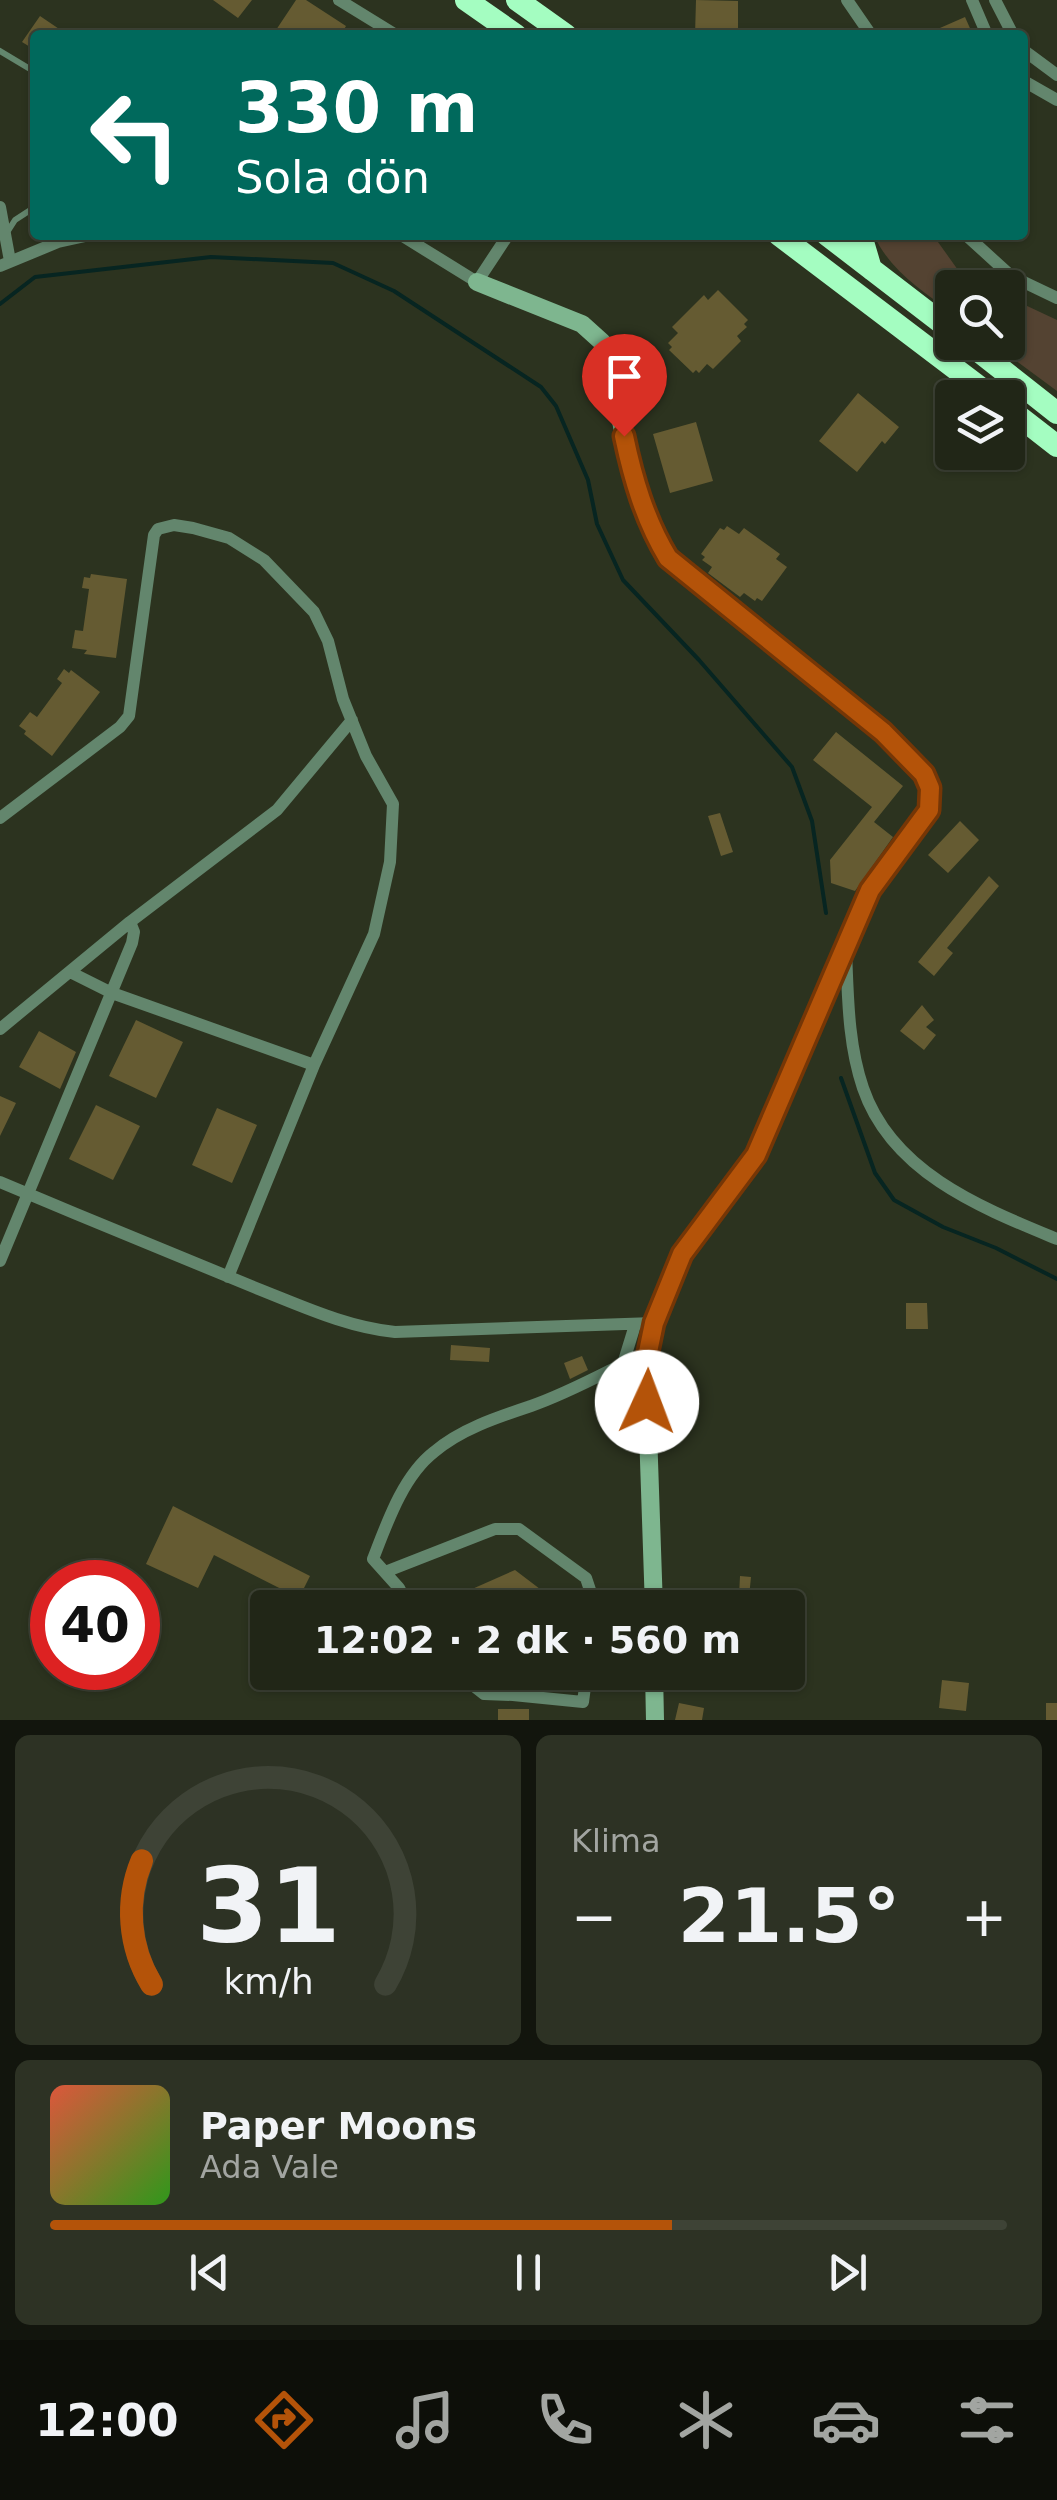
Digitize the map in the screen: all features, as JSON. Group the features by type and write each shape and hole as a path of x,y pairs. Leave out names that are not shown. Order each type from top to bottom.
{"highway":[{"path":"466,0 509,30"},
{"path":"517,0 559,30"},
{"path":"786,240 970,380"},
{"path":"832,240 935,318"},
{"path":"862,240 871,270"},
{"path":"990,360 1057,413"},
{"path":"1025,421 1057,446"}],"street":[{"path":"339,0 384,30"},
{"path":"847,0 868,30"},
{"path":"972,0 985,30"},
{"path":"995,0 1010,30"},
{"path":"1028,53 1057,75"},
{"path":"1028,83 1057,100"},
{"path":"0,207 5,263 66,240"},
{"path":"400,1590 373,1559 410,1478 433,1452 502,1414 578,1387 623,1364 682,1254 756,1155 870,890 929,810 930,788 924,774 883,732 668,558 652,532 631,472 602,342 582,324 477,282 409,240"},
{"path":"477,282 505,240"},
{"path":"971,240 1011,276 1057,298"},
{"path":"0,818 120,727 129,716 158,529 194,528 229,538 264,560 314,612 366,756 393,804 390,862 374,934 314,1065 228,1277"},
{"path":"0,1029 130,922 277,810 352,720"},
{"path":"0,1261 132,942 130,922"},
{"path":"846,944 850,1032 856,1065 864,1092 885,1128 908,1157 946,1188 1057,1239"},
{"path":"70,972 112,993 314,1065"},
{"path":"0,1182 228,1277 368,1329 395,1332 644,1324"},
{"path":"644,1324 648,1352 653,1590"},
{"path":"385,1572 495,1529 519,1529 586,1578 590,1590"},
{"path":"479,1690 484,1694 583,1702 585,1690"},
{"path":"514,1695 515,1690"},
{"path":"654,1690 654,1720"}],"lane":[{"path":"0,51 30,69"},
{"path":"5,235 15,220 30,210"}],"shaded area":[{"path":"876,240 937,240 958,270 935,270 935,300 888,259"},
{"path":"1025,305 1057,320 1057,391 1015,360 1025,360"}],"building":[{"path":"213,0 252,0 238,18"},
{"path":"296,0 306,0 346,26 344,30 276,30"},
{"path":"696,0 738,1 738,30 695,30"},
{"path":"40,16 61,30 30,30"},
{"path":"965,17 971,30 935,30"},
{"path":"30,30 30,47 22,42"},
{"path":"718,290 748,320 744,324 747,327 737,336 741,341 713,369 707,364 699,373 693,373 669,350 672,347 668,343 678,333 672,327 704,295 708,300"},
{"path":"858,393 899,427 857,472 819,441"},
{"path":"696,422 713,481 670,493 653,434"},
{"path":"727,526 739,534 744,528 780,554 776,559 787,567 762,601 744,593 740,597 708,573 712,567 702,560 705,557 701,554 720,528 724,530"},
{"path":"91,574 127,579 116,658 84,654 87,650 72,648 75,630 83,631 89,589 82,588 84,577 90,578"},
{"path":"64,669 100,692 52,756 19,726 30,712 37,717 62,683 57,679"},
{"path":"836,732 903,786 874,822 893,837 855,891 831,883 830,860 872,807 813,760"},
{"path":"720,813 733,852 721,856 708,816"},
{"path":"960,821 979,840 948,873 928,855"},
{"path":"989,876 999,886 947,948 953,953 934,976 918,962"},
{"path":"922,1005 934,1020 926,1027 936,1035 924,1050 900,1031"},
{"path":"136,1020 183,1042 156,1098 109,1076"},
{"path":"39,1031 76,1052 60,1089 19,1067"},
{"path":"0,1096 16,1103 0,1136"},
{"path":"96,1105 140,1126 113,1180 69,1159"},
{"path":"217,1108 257,1125 232,1183 192,1165"},
{"path":"906,1303 927,1303 928,1329 906,1329"},
{"path":"451,1345 490,1348 489,1362 450,1360"},
{"path":"582,1356 588,1370 570,1379 564,1363"},
{"path":"173,1506 310,1576 303,1590 283,1590 214,1555 198,1588 160,1570 160,1560 148,1560"},
{"path":"515,1570 541,1590 470,1590"},
{"path":"740,1576 751,1577 750,1590 739,1590"},
{"path":"942,1680 969,1683 966,1711 939,1708"},
{"path":"679,1703 704,1708 702,1720 675,1720"},
{"path":"1046,1703 1057,1703 1057,1720 1046,1720"},
{"path":"498,1709 529,1709 529,1720 498,1720"}],"waterway":[{"path":"0,304 35,277 211,257 333,263 394,291 541,387 556,406 588,480 597,524 623,580 792,767 812,821 826,913"},
{"path":"841,1078 875,1173 894,1200 1057,1279"}],"route":[{"path":"624,436 631,472 652,532 668,558 883,732 924,774 930,788 929,810 870,890 828,980 792,1076 756,1155 682,1254 654,1323 648,1352 647,1402"}]}
